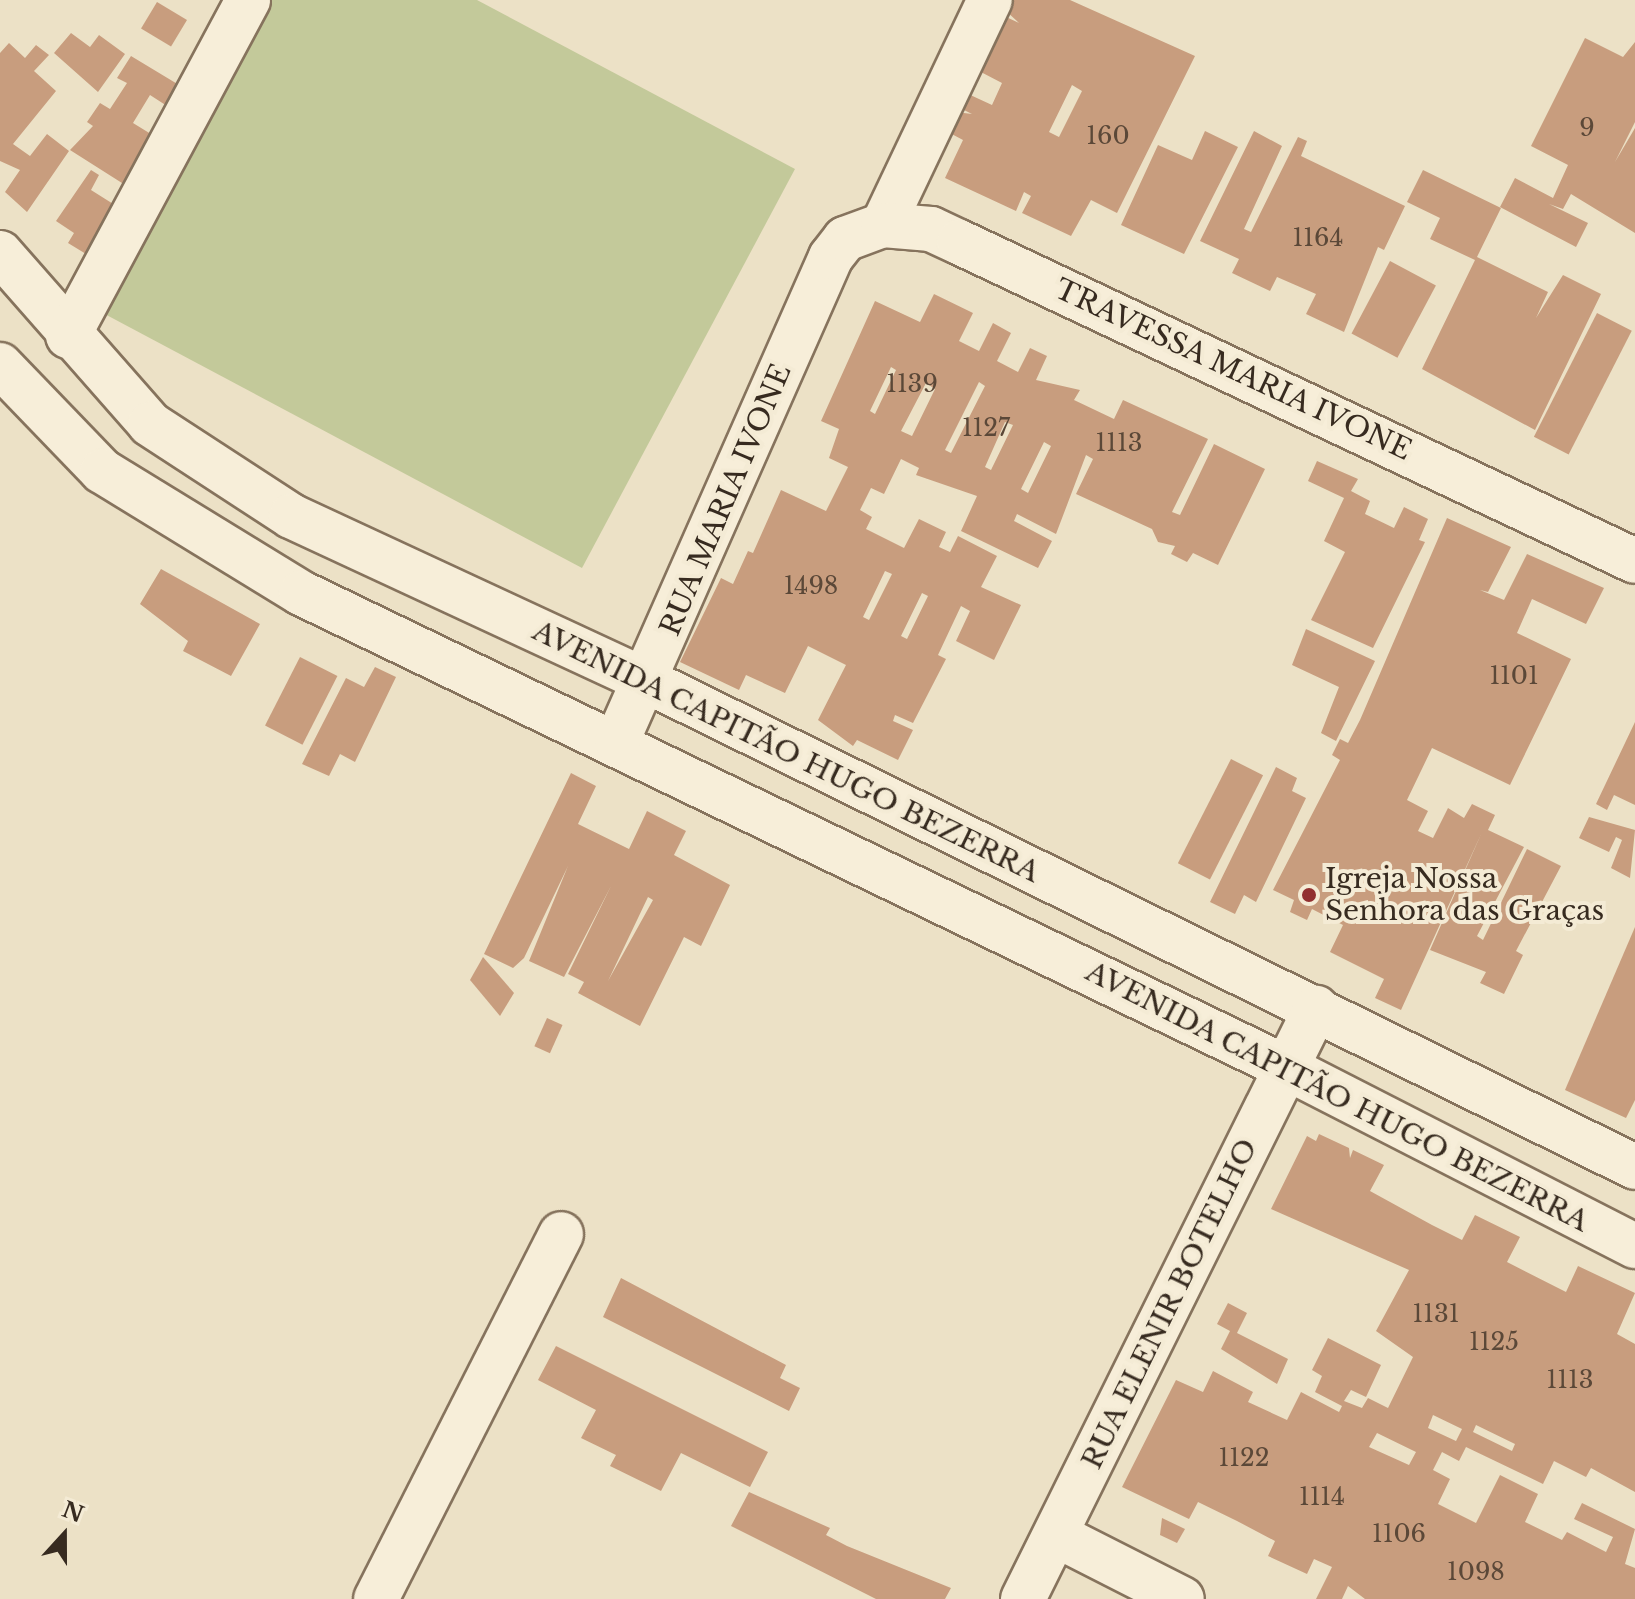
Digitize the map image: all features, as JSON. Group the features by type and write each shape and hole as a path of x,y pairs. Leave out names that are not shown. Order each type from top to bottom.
{"street":[{"path":"68,336 248,0"},
{"path":"883,225 990,0"},
{"name":"TRAVESSA MARIA IVONE","path":"831,257 845,239 883,225 931,229 1635,561"},
{"name":"AVENIDA CAPITÃO HUGO BEZERRA","path":"0,253 68,336 150,424 291,516 647,681 1635,1167"},
{"name":"RUA MARIA IVONE","path":"617,741 647,681 831,257"},
{"name":"AVENIDA CAPITÃO HUGO BEZERRA","path":"0,365 102,471 146,501 301,593 617,741 1287,1068 1635,1246"},
{"name":"RUA ELENIR BOTELHO","path":"1023,1599 1316,1008"},
{"path":"376,1599 561,1234"},
{"path":"1056,1535 1182,1599"}],"green space":[{"path":"265,0 477,0 795,169 582,568 99,311"}],"building":[{"path":"1012,0 1070,0 1195,56 1117,213 1091,200 1071,236 1022,213 1031,196 1024,192 1016,211 945,178 963,140 946,131 956,112 972,114 958,107 966,93 992,105 1002,83 977,70 1004,16 1019,23 1006,11","holes":["1072,85 1082,91 1059,137 1049,132"]},
{"path":"157,2 187,20 171,47 141,29"},
{"path":"71,33 90,47 99,35 125,54 98,92 54,53"},
{"path":"1585,38 1623,57 1635,42 1635,122 1615,162 1635,128 1635,233 1571,194 1563,209 1549,204 1588,223 1576,247 1500,207 1515,178 1553,198 1568,165 1531,146"},
{"path":"9,43 25,58 36,45 49,55 34,71 56,91 13,144 30,156 47,134 69,151 27,212 5,192 20,170 0,161 0,53"},
{"path":"131,56 179,85 167,106 150,95 133,123 159,139 133,190 70,150 93,126 87,122 100,103 110,109 127,83 117,78"},
{"path":"1205,131 1238,147 1184,254 1121,225 1158,145 1192,160"},
{"path":"1254,131 1282,146 1244,229 1251,232 1298,137 1307,141 1301,156 1405,206 1384,250 1378,247 1344,332 1306,314 1316,294 1277,277 1270,291 1232,273 1239,259 1200,241"},
{"path":"91,170 99,175 91,190 118,207 86,254 68,243 74,233 56,221"},
{"path":"1423,170 1501,208 1477,257 1548,292 1536,318 1563,275 1601,294 1535,430 1422,369 1475,260 1430,239 1440,218 1407,202"},
{"path":"1390,261 1436,285 1397,358 1352,333"},
{"path":"934,294 973,313 959,341 979,351 993,323 1011,333 997,361 1018,372 1030,348 1047,356 1036,380 1080,390 1074,400 1114,419 1123,400 1208,439 1172,512 1180,515 1214,444 1265,469 1218,565 1193,553 1187,562 1171,554 1175,546 1158,542 1152,529 1076,494 1093,459 1086,455 1056,534 1017,514 1014,521 1052,541 1038,568 961,531 977,496 916,475 919,468 901,459 884,494 871,488 860,510 872,517 866,529 904,548 919,519 946,532 939,547 950,552 958,536 997,556 981,587 1021,605 994,660 956,641 970,611 961,606 938,655 946,659 913,723 895,715 893,721 913,730 898,760 857,740 853,746 818,720 846,665 808,646 785,693 746,675 739,690 680,662 721,578 733,584 748,551 753,553 781,490 826,511 848,467 829,458 839,429 821,421 875,301 920,322","holes":["891,367 896,370 875,414 870,411","979,382 985,386 951,453 945,450","926,383 935,389 912,436 901,431","1005,422 1013,425 991,470 985,467","1044,442 1051,446 1028,493 1021,489","885,571 892,574 869,620 863,617","922,593 928,596 907,639 901,636"]},
{"path":"1597,313 1632,331 1569,455 1534,437"},
{"path":"1317,461 1358,479 1351,491 1370,501 1365,514 1394,528 1404,507 1428,519 1419,540 1425,542 1373,648 1311,620 1345,552 1324,541 1344,498 1308,481"},
{"path":"1447,518 1511,547 1488,592 1480,590 1504,600 1527,554 1604,588 1586,624 1532,599 1517,633 1571,659 1510,785 1432,748 1407,800 1428,811 1418,831 1433,838 1448,808 1464,818 1472,804 1495,815 1488,830 1524,847 1477,936 1483,940 1527,849 1561,866 1516,951 1523,955 1504,994 1480,983 1486,972 1430,950 1482,832 1401,1010 1375,998 1384,979 1330,952 1343,925 1312,909 1307,920 1290,912 1294,900 1273,890 1340,760 1332,755 1340,739 1348,743 1360,720"},
{"path":"161,569 260,624 231,676 183,651 188,641 140,604"},
{"path":"1306,629 1375,661 1336,741 1321,733 1339,687 1292,665"},
{"path":"300,657 337,676 302,745 265,726"},
{"path":"375,667 396,677 355,762 340,754 329,776 302,764 346,678 364,687"},
{"path":"1635,722 1635,805 1614,795 1607,810 1596,804"},
{"path":"1231,759 1263,775 1210,880 1178,863"},
{"path":"1276,767 1297,778 1292,791 1306,798 1256,902 1244,895 1235,914 1210,902"},
{"path":"571,773 596,786 578,824 629,849 647,811 686,831 674,855 730,885 701,946 684,937 640,1026 578,993 584,982 568,974 611,886 564,977 529,961 568,866 524,958 513,968 484,954","holes":["648,897 653,900 608,981"]},
{"path":"1589,817 1635,830 1630,878 1611,868 1622,840 1616,837 1609,852 1579,838"},
{"path":"1635,927 1635,1100 1626,1118 1565,1090"},
{"path":"483,957 514,993 500,1016 470,980"},
{"path":"547,1018 563,1025 550,1053 534,1046"},
{"path":"1319,1134 1349,1148 1350,1158 1353,1150 1384,1165 1370,1191 1462,1240 1475,1215 1520,1237 1507,1262 1566,1292 1578,1266 1635,1293 1617,1334 1635,1344 1635,1492 1591,1468 1586,1477 1554,1461 1543,1484 1466,1447 1459,1461 1442,1452 1433,1470 1450,1479 1438,1504 1476,1523 1500,1475 1538,1494 1525,1522 1562,1540 1567,1532 1606,1552 1613,1537 1574,1519 1582,1503 1635,1529 1625,1564 1635,1568 1635,1599 1365,1599 1348,1586 1342,1599 1316,1599 1332,1567 1314,1559 1307,1574 1268,1556 1275,1541 1198,1502 1189,1519 1122,1487 1176,1380 1203,1392 1213,1371 1253,1392 1248,1402 1287,1420 1301,1392 1339,1412 1342,1406 1315,1392 1322,1376 1312,1370 1328,1338 1381,1365 1366,1397 1351,1390 1344,1401 1362,1408 1368,1398 1388,1408 1413,1357 1376,1331 1409,1270 1271,1209 1307,1136 1316,1141","holes":["1433,1415 1462,1429 1456,1441 1428,1428","1476,1425 1515,1444 1512,1451 1473,1432","1377,1433 1416,1452 1409,1465 1369,1447"]},
{"path":"621,1278 786,1365 780,1378 800,1388 789,1411 603,1317"},
{"path":"1228,1303 1247,1313 1237,1333 1288,1359 1277,1384 1221,1349 1230,1331 1217,1324"},
{"path":"556,1346 768,1452 750,1487 681,1453 661,1491 610,1466 616,1455 581,1438 596,1410 538,1380"},
{"path":"749,1492 830,1528 826,1535 847,1546 951,1588 945,1599 876,1599 731,1526"},
{"path":"1162,1518 1185,1529 1177,1543 1160,1535"}],"place":[{"name":"Igreja Nossa Senhora das Graças","path":"1309,895"}]}
